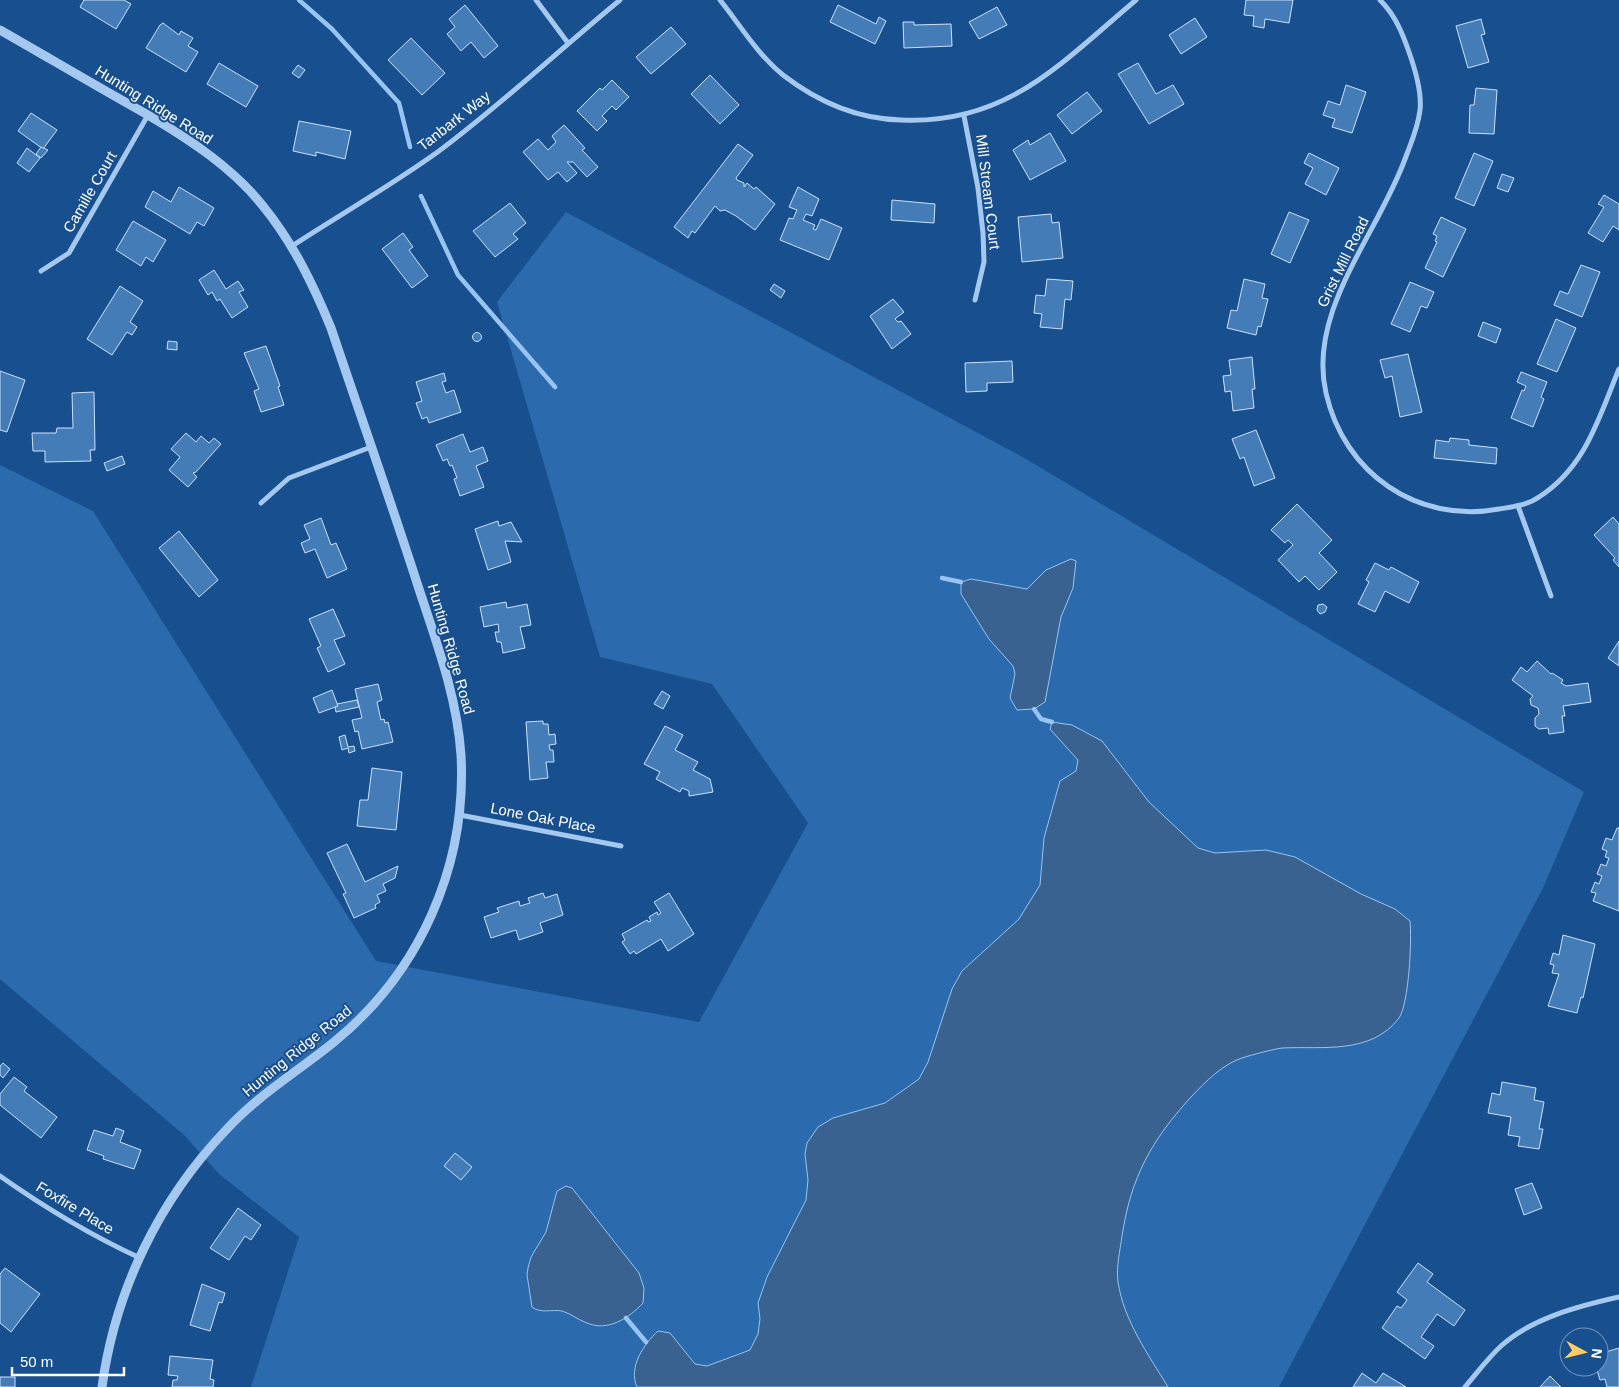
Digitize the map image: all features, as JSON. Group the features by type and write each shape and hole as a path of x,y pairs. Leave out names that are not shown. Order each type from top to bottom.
{"street":[{"path":"536,0 568,43"},
{"name":"Tanbark Way","path":"292,246 353,209 438,151 526,81 620,0"},
{"path":"720,0 763,54 782,74 807,92 834,107 864,116 925,122 964,116 985,110 1037,82 1136,0"},
{"name":"Grist Mill Road","path":"1380,0 1400,25 1412,59 1420,109 1416,133 1396,185 1342,287 1331,313 1323,341 1322,367 1326,394 1336,423 1351,451 1367,471 1391,489 1446,512 1468,513 1518,506 1545,493 1569,472 1585,451 1619,369"},
{"name":"Hunting Ridge Road","path":"0,30 185,138 232,174 263,205 292,246 318,297 372,447 453,697 461,753 460,815 447,878 415,949 401,969 358,1020 333,1043 251,1105 209,1148 170,1200 140,1258 115,1326 102,1387"},
{"name":"Camille Court","path":"41,271 69,253 148,115"},
{"name":"Mill Stream Court","path":"964,116 978,188 983,243 984,262 975,300"},
{"path":"261,503 289,478 372,447"},
{"path":"1518,506 1551,596"},
{"name":"Lone Oak Place","path":"460,815 621,846"},
{"name":"Foxfire Place","path":"0,1176 88,1231 140,1258"},
{"path":"1465,1387 1502,1345 1532,1325 1586,1304 1619,1296"}],"shaded area":[{"path":"566,212 1021,456 1584,792 1543,888 1279,1387 251,1387 299,1237 219,1174 184,1135 0,979 0,465 93,511 376,961 699,1022 808,823 712,684 600,657 497,302"},
{"path":"1071,559 1076,561 1073,588 1061,617 1045,702 1034,709 1017,710 1010,698 1015,674 1013,666 989,639 961,594 961,582 971,579 1027,589 1046,570"},
{"path":"1052,722 1072,725 1102,741 1149,802 1198,848 1215,853 1266,850 1295,857 1361,894 1395,909 1410,921 1411,942 1407,986 1399,1018 1388,1030 1375,1038 1360,1043 1345,1046 1282,1048 1235,1061 1215,1074 1196,1091 1154,1145 1137,1178 1126,1215 1118,1259 1118,1282 1131,1324 1168,1387 637,1387 635,1372 639,1356 658,1331 670,1333 695,1364 707,1366 750,1350 758,1334 760,1319 758,1303 767,1277 806,1200 808,1180 805,1154 807,1143 818,1127 833,1118 885,1103 919,1079 928,1062 952,989 962,971 1019,919 1040,885 1044,838 1060,781 1076,771 1078,760 1050,729"},
{"path":"566,1186 572,1188 639,1273 644,1288 643,1303 625,1318 610,1325 595,1325 584,1322 562,1311 543,1311 532,1307 527,1275 531,1257 546,1232 557,1191"}],"building":[{"path":"84,0 124,0 131,4 116,29 80,7"},
{"path":"1246,0 1293,0 1289,23 1265,19 1264,28 1253,26 1254,16 1244,15"},
{"path":"465,5 498,46 484,58 471,42 461,51 447,34 455,27 449,19"},
{"path":"838,5 876,24 879,17 886,21 875,44 830,22"},
{"path":"997,7 1007,25 979,39 969,22"},
{"path":"1195,18 1207,37 1181,54 1169,35"},
{"path":"1481,19 1485,34 1481,35 1489,62 1468,68 1456,26"},
{"path":"903,22 914,22 914,25 951,24 952,46 904,48"},
{"path":"163,23 179,35 181,31 193,38 188,46 198,52 186,72 146,48"},
{"path":"671,27 686,44 651,74 636,57"},
{"path":"411,38 445,73 422,95 388,60"},
{"path":"219,63 258,86 246,107 207,84"},
{"path":"1138,63 1156,94 1173,85 1184,104 1149,124 1118,74"},
{"path":"298,65 305,70 299,78 292,73"},
{"path":"710,75 739,105 720,124 691,94"},
{"path":"612,80 629,97 616,110 612,106 602,116 607,121 597,131 577,111 600,88 602,90"},
{"path":"1346,85 1366,92 1352,133 1332,127 1335,119 1323,115 1328,101 1340,105"},
{"path":"1476,88 1497,90 1494,134 1469,133 1470,105 1474,105"},
{"path":"1087,92 1102,111 1072,134 1057,115"},
{"path":"31,113 57,130 43,149 18,131"},
{"path":"299,121 351,131 345,159 316,152 316,156 293,151"},
{"path":"564,125 585,148 582,150 598,167 587,177 573,162 567,162 577,173 567,182 558,172 548,180 523,152 538,139 548,150 556,142 552,136"},
{"path":"1050,133 1066,161 1030,180 1013,150 1028,140 1030,145"},
{"path":"738,144 753,155 736,178 737,180 744,183 744,187 747,183 754,189 756,187 775,204 755,230 736,216 725,210 720,211 715,206 695,233 692,231 688,238 674,227"},
{"path":"41,147 48,150 41,158 36,154"},
{"path":"27,148 40,158 29,172 17,163"},
{"path":"1309,153 1339,168 1326,195 1305,184 1313,168 1304,163"},
{"path":"1474,153 1493,161 1474,206 1455,198"},
{"path":"1502,174 1514,178 1508,192 1497,188"},
{"path":"179,187 214,208 204,226 197,222 190,234 145,207 153,191 171,202"},
{"path":"798,187 819,199 812,216 806,214 803,220 815,225 813,229 816,230 821,219 842,228 829,260 780,240 789,218 793,219 797,210 789,207"},
{"path":"1604,195 1619,204 1619,230 1613,226 1603,242 1588,233 1604,207 1598,204"},
{"path":"892,200 935,204 934,223 891,220"},
{"path":"510,203 526,223 513,234 518,239 495,257 473,231"},
{"path":"1289,212 1309,220 1290,263 1271,254"},
{"path":"1051,214 1052,223 1059,222 1063,258 1022,262 1018,217"},
{"path":"1441,217 1466,229 1443,277 1425,268 1437,242 1435,241 1437,236 1433,234"},
{"path":"133,221 166,240 153,262 146,257 141,266 116,250"},
{"path":"403,233 413,247 409,250 428,276 412,288 382,249"},
{"path":"1581,265 1600,272 1582,317 1554,305 1560,291 1568,294"},
{"path":"214,270 226,289 238,281 244,290 239,292 248,307 232,318 220,299 217,301 212,292 208,295 199,280"},
{"path":"1047,279 1073,281 1071,300 1065,299 1062,329 1040,327 1042,314 1034,313 1036,295 1045,296"},
{"path":"1244,279 1265,284 1262,298 1268,299 1261,327 1258,326 1256,335 1227,328 1231,310 1237,311"},
{"path":"1410,282 1434,292 1427,308 1421,306 1410,332 1391,324"},
{"path":"774,284 785,291 781,298 770,290"},
{"path":"120,286 143,301 130,322 137,327 132,335 127,332 112,355 87,339"},
{"path":"893,299 904,312 895,319 898,322 901,321 911,334 892,349 870,316"},
{"path":"1556,319 1576,328 1557,372 1537,364"},
{"path":"1483,322 1501,329 1496,343 1478,336"},
{"path":"477,332 482,337 477,342 472,337"},
{"path":"168,341 177,342 177,350 167,349"},
{"path":"266,346 280,386 278,387 284,405 261,412 254,391 259,389 244,353"},
{"path":"1408,354 1422,412 1400,417 1392,376 1385,378 1380,360"},
{"path":"1252,357 1255,389 1252,389 1254,408 1233,411 1231,391 1225,392 1223,376 1231,375 1229,360"},
{"path":"1012,361 1013,382 987,383 987,391 966,392 965,363"},
{"path":"0,371 25,380 7,432 0,430"},
{"path":"1521,372 1547,382 1541,397 1544,399 1533,427 1511,418 1522,390 1524,391 1526,386 1517,382"},
{"path":"444,373 446,381 442,382 446,393 454,390 461,412 429,423 427,417 422,419 416,403 422,401 416,382"},
{"path":"94,392 95,450 90,450 91,461 45,462 45,451 33,451 32,433 56,433 57,428 73,428 72,393"},
{"path":"1256,430 1275,478 1254,486 1244,457 1240,459 1232,439"},
{"path":"186,433 196,442 201,436 209,443 214,438 221,444 193,473 197,477 188,487 169,470 180,457 171,449"},
{"path":"463,434 470,452 483,447 488,461 476,466 484,487 460,496 454,479 457,478 452,465 450,466 447,459 443,461 436,445"},
{"path":"1450,438 1469,440 1469,445 1497,448 1496,464 1434,458 1436,440 1449,442"},
{"path":"122,456 125,464 107,471 104,463"},
{"path":"1297,504 1332,540 1319,553 1337,572 1319,590 1305,576 1299,582 1278,560 1293,545 1288,540 1285,543 1271,530"},
{"path":"1613,517 1619,524 1619,567 1613,560 1615,558 1594,535"},
{"path":"321,518 331,545 336,543 347,569 327,578 315,549 305,553 301,543 310,539 304,525"},
{"path":"498,521 499,526 511,522 522,542 505,541 511,562 488,570 475,529"},
{"path":"179,531 218,580 199,597 159,548"},
{"path":"1375,563 1389,570 1391,567 1419,582 1409,603 1385,591 1375,612 1358,604 1369,582 1366,580"},
{"path":"506,602 507,608 527,604 531,625 520,627 525,648 503,653 501,642 497,642 495,632 499,632 498,624 484,627 480,607"},
{"path":"1323,604 1327,607 1325,612 1320,614 1317,610 1318,605"},
{"path":"333,609 345,636 334,640 345,664 328,672 317,648 321,646 309,619"},
{"path":"1619,641 1619,666 1608,658"},
{"path":"1537,661 1551,674 1563,680 1561,683 1566,686 1588,683 1591,702 1563,706 1565,716 1562,716 1564,732 1549,734 1548,728 1539,729 1535,726 1535,718 1539,714 1538,708 1531,705 1530,699 1533,696 1512,680 1521,667 1527,672"},
{"path":"378,684 382,700 377,702 381,720 384,719 385,723 388,722 393,742 362,749 358,731 355,732 352,720 362,718 355,689"},
{"path":"332,690 338,706 319,713 313,698"},
{"path":"662,691 670,696 663,709 654,704"},
{"path":"357,700 359,707 336,712 335,707 338,706 337,704"},
{"path":"543,721 543,724 548,724 549,735 555,734 556,744 549,745 550,750 553,750 554,762 546,762 548,778 530,780 526,722"},
{"path":"665,726 683,735 675,750 698,762 693,770 710,779 713,792 689,796 689,791 682,788 680,792 656,779 660,772 644,764"},
{"path":"345,735 348,747 354,746 355,751 349,753 348,748 342,750 339,737"},
{"path":"372,768 402,772 396,830 357,826 360,800 368,800"},
{"path":"1617,828 1619,828 1619,911 1593,901 1596,893 1591,892 1595,882 1599,884 1602,876 1597,874 1601,864 1606,866 1609,858 1605,857 1607,851 1602,849 1606,838 1612,840"},
{"path":"347,844 365,882 398,866 395,878 383,884 386,891 377,895 380,902 375,905 376,908 354,918 343,894 346,893 327,853"},
{"path":"543,893 545,898 557,894 563,915 540,923 543,932 519,940 516,930 491,938 484,917 499,912 497,908 519,901 520,906 530,903 528,898"},
{"path":"669,893 694,934 668,951 661,939 636,954 634,951 630,954 622,942 625,940 622,934 647,920 648,922 651,921 649,917 657,912 658,915 661,913 654,902"},
{"path":"1563,935 1595,944 1583,998 1581,997 1577,1013 1548,1006 1559,974 1552,973 1554,965 1550,964 1553,953 1559,955"},
{"path":"3,1063 10,1069 3,1078 0,1075 0,1066"},
{"path":"14,1077 27,1087 24,1091 57,1117 41,1138 0,1105 0,1094"},
{"path":"1502,1082 1536,1088 1534,1100 1544,1102 1539,1129 1543,1129 1539,1149 1518,1146 1520,1137 1508,1135 1511,1117 1488,1113 1492,1093 1500,1095"},
{"path":"116,1128 124,1131 120,1142 141,1150 134,1169 103,1159 104,1156 87,1150 94,1130 113,1136"},
{"path":"455,1153 472,1167 461,1180 444,1166"},
{"path":"1532,1183 1542,1208 1524,1215 1515,1189"},
{"path":"238,1208 261,1225 251,1240 245,1236 229,1260 210,1248"},
{"path":"1418,1263 1433,1274 1427,1282 1465,1310 1454,1326 1437,1314 1421,1337 1434,1346 1425,1359 1382,1328 1397,1306 1401,1308 1407,1300 1397,1292"},
{"path":"5,1268 40,1294 11,1332 0,1323 0,1274"},
{"path":"202,1284 225,1293 222,1303 219,1302 210,1331 190,1325"},
{"path":"1619,1348 1619,1387 1607,1387 1605,1379 1600,1380 1599,1377 1609,1377 1609,1351"},
{"path":"170,1356 213,1360 210,1379 214,1380 213,1387 172,1387 173,1380 177,1380 178,1376 168,1375"},
{"path":"1362,1373 1376,1383 1383,1373 1406,1387 1353,1387"},
{"path":"1550,1376 1561,1387 1540,1387"},
{"path":"0,1377 15,1377 15,1387 0,1387"}],"waterway":[{"path":"299,0 332,29 399,103 410,147"},
{"path":"421,196 458,275 555,387"},
{"path":"942,578 961,582"},
{"path":"1034,709 1041,719 1052,722"},
{"path":"626,1318 646,1342"}]}
